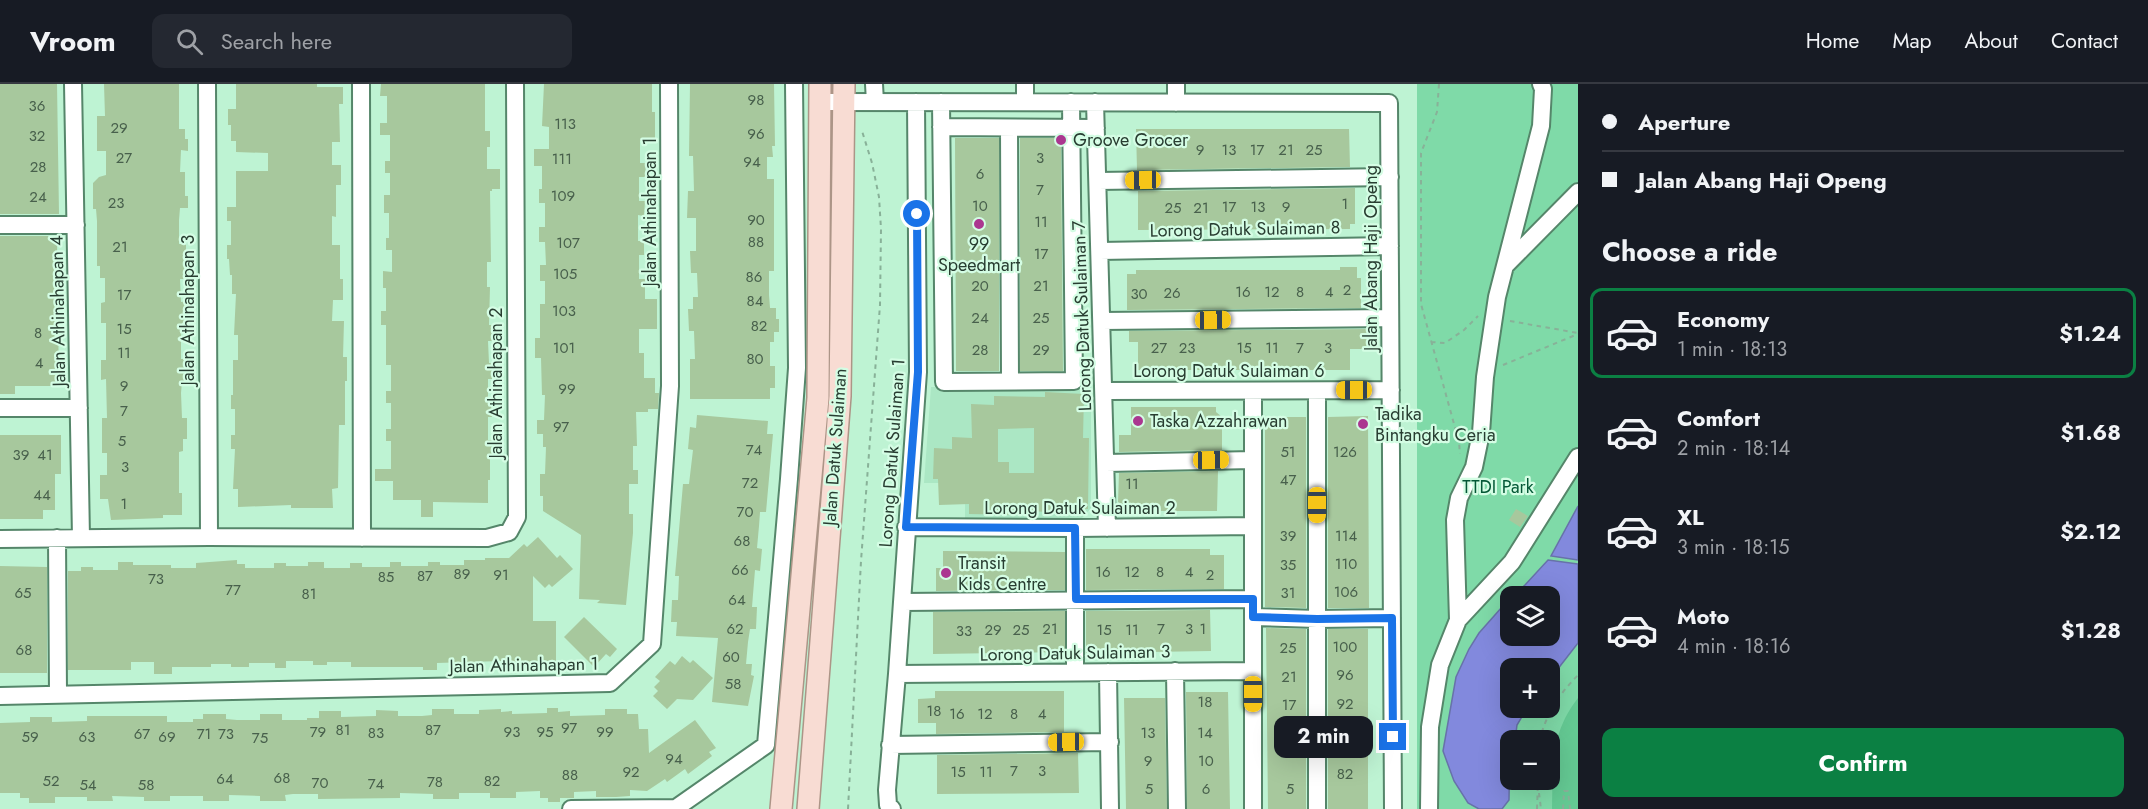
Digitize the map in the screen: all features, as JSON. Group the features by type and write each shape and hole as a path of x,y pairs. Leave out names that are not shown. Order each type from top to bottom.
{"main road":[{"name":"Jalan Datuk Sulaiman","path":"781,809 818,398 821,93"},
{"name":"Jalan Datuk Sulaiman","path":"808,809 840,396 844,93"}],"street":[{"name":"Jalan Athinahapan 4","path":"73,84 81,538"},
{"name":"Jalan Athinahapan 3","path":"207,84 209,537"},
{"path":"361,84 362,538"},
{"name":"Jalan Athinahapan 2","path":"0,539 487,538 509,532 518,517 515,84"},
{"name":"Jalan Athinahapan 1","path":"0,696 610,683 652,644 670,386 669,84"},
{"path":"571,809 676,808 766,745 797,368 794,84"},
{"path":"874,84 875,102"},
{"path":"1025,84 1025,102"},
{"path":"821,93 844,93 875,102 1176,103 1176,84"},
{"path":"1458,620 1455,520 1459,498 1474,466 1481,433 1486,371 1497,297 1541,126 1543,89 1541,84"},
{"name":"Lorong Datuk Sulaiman 1","path":"890,807 887,790 918,372 916,102"},
{"path":"941,102 944,382 1074,381 1071,102"},
{"name":"Lorong Datuk Sulaiman 7","path":"1095,102 1107,528"},
{"name":"Jalan Abang Haji Openg","path":"1176,103 1389,103 1393,809"},
{"path":"941,127 1096,128"},
{"path":"1009,128 1010,380"},
{"path":"1098,181 1390,177"},
{"path":"1504,267 1578,192"},
{"path":"0,225 76,225"},
{"name":"Lorong Datuk Sulaiman 8","path":"1100,251 1390,246"},
{"path":"1102,321 1390,318"},
{"name":"Lorong Datuk Sulaiman 6","path":"1104,391 1391,390"},
{"path":"1253,391 1254,809"},
{"path":"1317,391 1317,809"},
{"path":"0,408 79,408"},
{"path":"1429,809 1430,727 1440,665 1458,620 1512,562 1578,456"},
{"path":"1106,463 1253,460"},
{"name":"Jalan Datuk Sulaiman","path":"789,479 812,480"},
{"name":"Lorong Datuk Sulaiman 2","path":"906,527 1253,526"},
{"path":"1075,528 1075,672"},
{"path":"57,538 58,694"},
{"path":"902,602 1253,599"},
{"path":"1253,617 1392,618"},
{"path":"1175,671 1177,809"},
{"name":"Lorong Datuk Sulaiman 3","path":"897,674 1253,671"},
{"path":"1108,672 1110,809"},
{"path":"890,745 1110,742"}],"path":[{"path":"1439,84 1437,112 1421,153 1421,304 1459,442 1461,475 1468,481"},
{"path":"848,809 861,561 880,305 879,197 862,131"},
{"path":"1431,342 1445,344 1464,330 1497,297"},
{"path":"1494,318 1578,334"},
{"path":"1486,371 1578,334"},
{"path":"1542,730 1558,696 1578,675"},
{"path":"1538,790 1539,809"},
{"path":"1563,809 1564,791 1568,791 1570,809"}],"shaded area":[{"path":"931,387 1091,387 1091,508 1082,518 965,518 965,483 924,483"},
{"path":"1578,698 1578,809 1552,809 1552,790 1560,790 1560,731"}],"green space":[{"name":"TTDI Park","path":"1417,84 1578,84 1578,809 1417,809"}],"water":[{"path":"1578,506 1578,560 1551,556"},
{"path":"1548,560 1578,564 1578,643 1560,666 1560,658 1500,658 1500,718 1521,718 1516,730 1500,730 1500,790 1509,790 1509,800 1502,809 1479,809 1468,803 1454,781 1443,751 1456,677 1479,633 1500,609 1500,646 1560,646 1560,586 1525,585"}],"building":[{"path":"0,84 57,84 59,214 0,214"},
{"path":"104,84 179,84 179,129 185,129 185,139 188,139 188,151 181,150 180,172 185,172 185,196 188,196 188,208 180,208 179,244 186,244 186,254 189,254 189,279 180,279 181,302 186,301 186,323 182,323 181,336 181,359 186,359 186,381 182,381 181,393 182,418 187,418 187,439 183,439 183,451 179,452 179,493 182,493 182,515 111,520 108,499 100,499 100,475 107,475 107,453 102,453 102,418 107,418 106,379 101,380 101,360 106,360 106,323 101,323 101,303 105,302 105,278 100,278 100,266 97,266 97,221 96,209 93,209 93,183 99,177 106,175 106,151 97,151 97,116 105,116"},
{"path":"236,84 317,84 317,87 343,87 343,104 339,104 340,142 332,142 332,165 341,165 341,185 336,185 336,217 332,216 332,245 340,245 340,279 343,279 343,300 333,300 332,321 344,321 343,357 347,357 347,381 345,381 345,425 339,425 338,488 332,489 333,508 291,508 291,505 238,507 238,489 233,489 235,449 231,449 231,435 235,435 235,409 231,409 231,395 233,395 233,360 238,360 238,335 234,335 236,294 232,294 232,275 230,275 229,259 227,259 227,245 231,245 231,221 227,221 227,207 236,207 236,171 268,171 268,153 236,152 236,141 231,141 228,109 236,109"},
{"path":"381,84 485,84 485,131 490,131 487,169 500,169 500,189 490,191 491,262 487,262 487,287 490,287 489,325 492,325 492,341 488,341 492,379 488,379 488,401 492,401 492,417 488,417 488,440 492,440 492,459 490,459 490,480 488,480 488,503 433,502 433,517 421,517 421,500 393,500 393,481 375,481 375,469 391,469 391,441 386,441 386,429 391,429 391,403 386,403 386,391 391,391 391,365 386,365 386,325 381,325 381,311 386,311 383,271 392,272 392,250 386,250 386,238 389,238 389,213 384,213 384,195 390,195 390,173 385,173 385,161 390,161 390,135 380,135 380,123 387,123 387,96 380,96"},
{"path":"544,84 652,84 655,141 640,141 640,163 646,163 645,177 639,177 639,201 645,201 644,216 638,215 638,241 644,241 644,255 639,255 639,279 645,279 645,299 657,299 657,329 639,329 639,353 644,353 644,378 655,378 655,393 659,393 658,409 636,412 637,446 633,446 633,470 638,470 638,484 629,484 629,514 633,514 633,533 626,605 579,599 581,535 543,511 543,496 540,496 540,474 545,474 546,447 543,447 543,434 537,434 537,420 544,420 545,395 542,395 541,358 535,358 535,338 540,338 540,304 545,304 545,281 540,281 540,265 546,265 545,242 539,242 539,227 545,227 545,203 539,203 539,189 542,189 542,166 534,166 534,149 549,149 549,127 542,126"},
{"path":"690,84 774,84 775,146 772,146 773,157 767,157 767,179 774,179 774,271 769,271 769,295 770,308 776,308 776,319 779,319 779,332 774,332 774,342 770,342 770,366 775,366 775,388 770,388 770,399 690,399 690,359 695,359 694,331 689,331 688,309 693,309 693,297 698,297 697,273 691,273 690,251 696,251 696,218 687,218 688,191 694,191 693,156 689,156"},
{"path":"1136,129 1349,129 1350,167 1137,170"},
{"path":"955,138 999,138 999,371 956,371"},
{"path":"1020,138 1061,138 1063,371 1020,371"},
{"path":"1355,188 1355,224 1350,224 1350,229 1138,230 1138,191"},
{"path":"0,236 57,236 59,386 15,386 15,394 0,394"},
{"path":"1340,267 1357,267 1357,278 1361,278 1361,308 1127,310 1127,274 1136,274 1136,270 1340,270"},
{"path":"1371,329 1371,349 1350,349 1350,370 1138,370 1138,342 1129,342 1129,331"},
{"path":"1045,392 1084,394 1083,438 1089,438 1088,509 1052,508 1052,512 1021,511 1021,515 969,514 969,504 939,505 938,479 933,479 934,448 952,449 952,437 972,438 971,404 994,405 994,396 1045,397","holes":["1034,428 1034,473 1009,473 1009,462 998,462 998,429"]},
{"path":"1131,407 1216,407 1216,412 1222,417 1222,450 1119,452 1119,435 1131,435"},
{"path":"697,415 768,421 767,434 773,434 766,512 760,512 757,548 762,549 760,571 755,570 752,607 757,607 756,629 750,629 748,642 746,664 752,664 751,675 754,676 748,706 712,702 718,638 676,636 677,622 671,622 672,600 678,600 679,576 675,576 683,484 689,484 693,450 688,449 690,427 696,428"},
{"path":"1368,416 1369,608 1328,608 1328,417"},
{"path":"1265,417 1306,417 1306,608 1265,607"},
{"path":"0,435 61,435 61,474 55,474 55,510 43,510 43,519 0,519"},
{"path":"1218,471 1217,511 1128,511 1118,502 1119,473"},
{"path":"1516,509 1528,516 1520,527 1509,520"},
{"path":"538,537 557,558 560,555 573,569 552,587 549,584 545,588 533,576 533,621 556,621 556,661 537,661 537,665 501,665 501,661 437,663 437,670 423,670 423,667 351,667 351,662 327,662 327,665 313,665 313,661 286,661 286,668 275,668 275,663 249,663 249,667 211,664 211,667 172,667 172,674 154,674 154,662 131,662 131,670 68,670 68,571 81,571 81,567 93,567 93,570 118,570 118,562 133,562 133,565 171,565 171,568 196,568 196,563 237,560 237,564 245,564 245,568 274,568 274,563 286,563 286,566 308,566 308,562 324,562 324,568 350,568 350,563 362,563 362,567 390,567 390,562 401,562 401,566 428,566 428,562 440,562 440,565 464,565 464,560 509,558 524,544 527,547"},
{"path":"1086,549 1210,549 1210,555 1224,555 1224,589 1086,590"},
{"path":"943,551 1065,552 1065,590 936,591 936,568 943,568"},
{"path":"0,566 47,567 47,673 0,673"},
{"path":"1210,610 1211,651 1086,653 1086,611"},
{"path":"1065,611 1065,652 933,654 933,612"},
{"path":"584,617 617,649 610,657 606,654 594,667 564,637"},
{"path":"1266,628 1306,629 1306,809 1268,809"},
{"path":"1328,629 1368,629 1368,809 1328,809"},
{"path":"682,656 690,663 693,660 713,678 693,700 677,699 667,709 653,696 658,691 654,687 660,681 655,677 670,661 675,665"},
{"path":"935,691 1064,691 1064,732 936,734 936,723 918,723 918,699 935,698"},
{"path":"1186,692 1228,692 1230,809 1187,809"},
{"path":"1124,698 1165,698 1167,809 1126,809"},
{"path":"547,708 558,708 558,712 570,711 570,716 605,715 605,709 627,709 627,714 638,714 639,729 648,729 649,753 695,720 716,748 709,752 712,756 688,774 685,769 667,782 665,779 647,791 630,790 630,796 616,797 596,797 596,791 574,792 574,798 560,798 560,802 548,802 548,798 540,798 540,791 516,792 516,798 490,798 490,793 459,793 459,799 433,799 433,794 400,793 400,798 318,799 318,794 293,794 285,795 286,801 260,801 260,796 229,795 229,801 203,801 203,796 170,796 170,801 144,801 144,797 112,796 113,801 87,801 87,797 55,797 55,803 29,803 29,798 20,798 20,793 0,793 0,723 30,722 30,717 52,717 52,722 87,721 87,716 167,716 167,722 193,722 193,719 203,719 203,714 226,714 226,719 260,720 260,714 282,714 282,720 307,720 307,718 319,718 319,711 341,711 341,717 376,716 376,710 398,711 398,716 422,716 432,715 432,709 454,709 454,714 479,714 479,710 501,709 501,712 512,711 512,714 547,713"},
{"path":"1078,753 1079,793 937,794 937,755"}],"place":[{"name":"Groove Grocer","path":"1061,140"},
{"name":"99 Speedmart","path":"979,224"},
{"name":"Taska Azzahrawan","path":"1138,421"},
{"name":"Tadika Bintangku Ceria","path":"1363,424"},
{"name":"Transit Kids Centre","path":"946,573"}],"route":[{"path":"917,214 918,372 906,527 1075,528 1076,599 1253,599 1253,617 1392,618 1393,737"}]}
